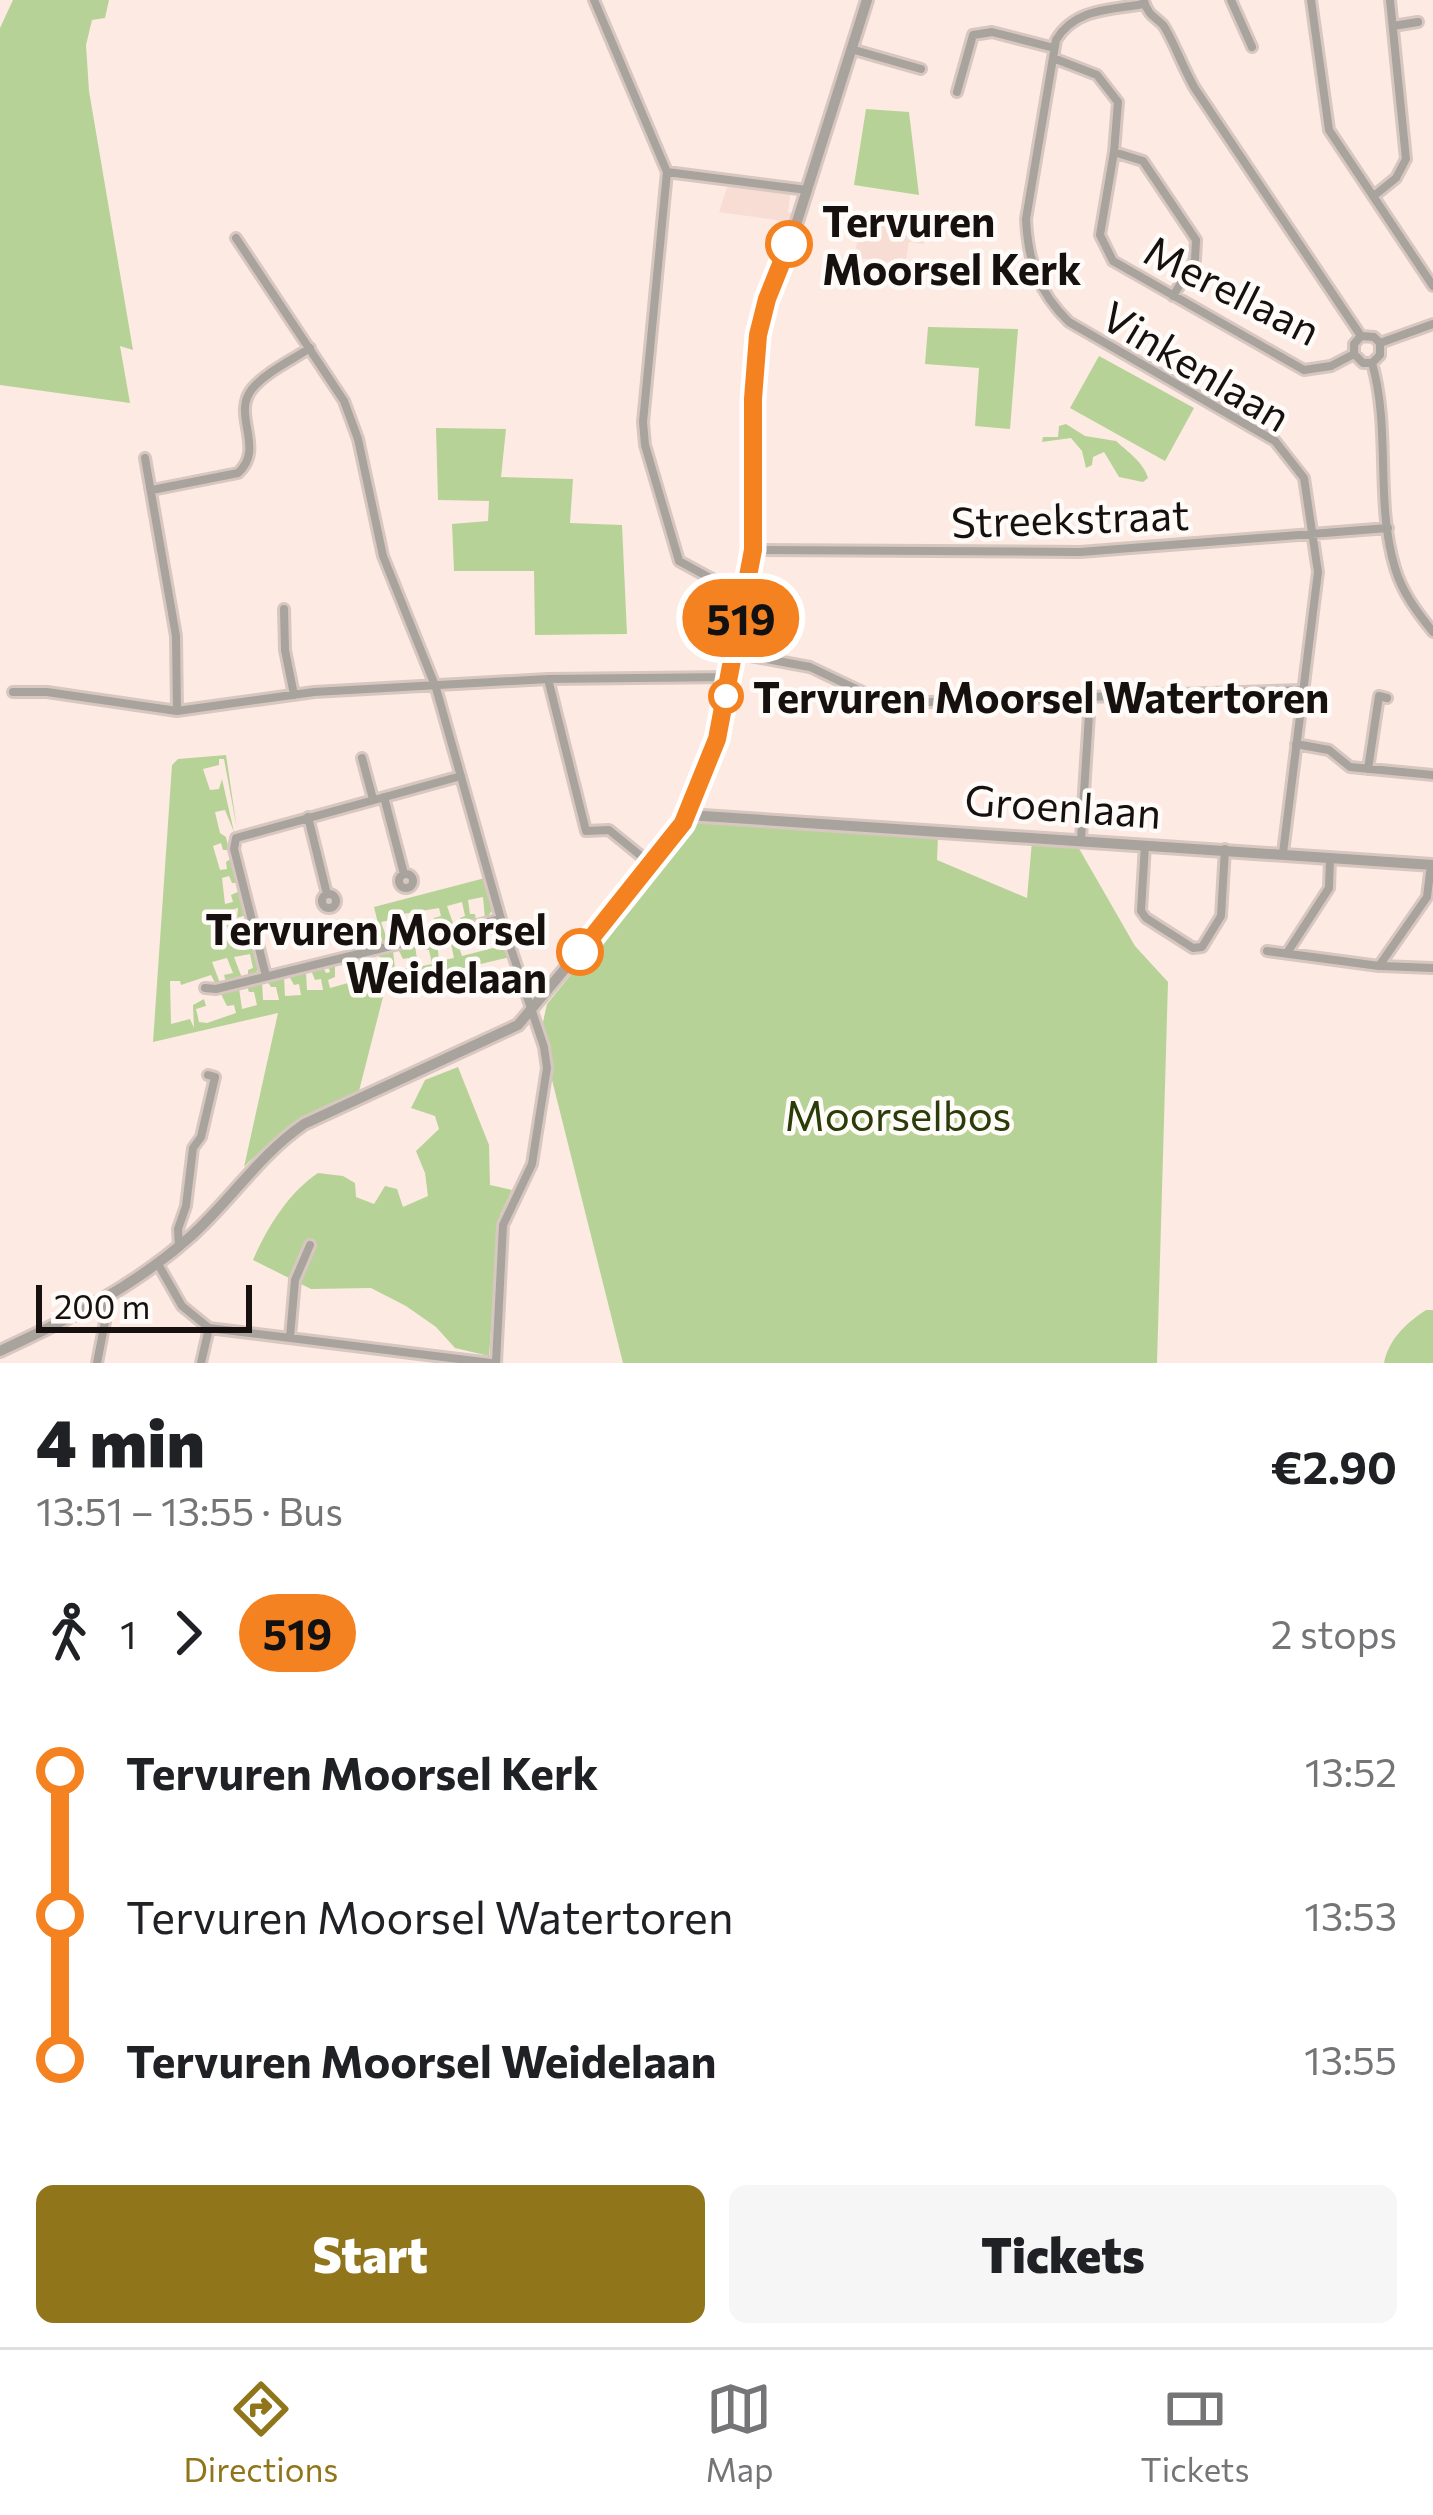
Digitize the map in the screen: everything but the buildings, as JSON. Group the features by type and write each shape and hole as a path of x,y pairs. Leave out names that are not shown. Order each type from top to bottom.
{"street":[{"path":"594,0 667,172 643,422 645,445 679,561 745,597"},
{"path":"0,1351 102,1302 158,1264 263,1157 304,1124 500,1036 532,1010 688,815 710,761 753,550 758,335 867,0"},
{"path":"1231,0 1252,47"},
{"path":"1310,0 1329,130 1433,286"},
{"path":"1374,196 1396,178 1406,159 1390,0"},
{"path":"957,92 973,34 992,32 1054,53 1072,20 1144,2 1164,27 1196,90 1361,336"},
{"path":"1393,26 1418,22"},
{"path":"851,50 921,69"},
{"name":"Merellaan","path":"1054,53 1110,87 1118,102 1100,235 1113,261 1304,370 1331,366 1354,354"},
{"name":"Vinkenlaan","path":"1054,53 1026,219 1034,274 1050,304 1087,335 1275,441 1304,478 1318,572 1283,853"},
{"path":"1114,152 1143,161 1196,240 1195,260 1173,296"},
{"path":"667,172 807,190"},
{"path":"158,1264 182,1306 209,1328 494,1363 504,1221 531,1168 547,1069 436,688 383,556 358,439 344,401 236,238"},
{"path":"1380,343 1433,324"},
{"path":"1372,363 1359,361 1354,344 1370,335 1380,343"},
{"path":"1372,363 1380,355 1380,343"},
{"path":"152,490 241,470 252,449 245,413 253,387 310,348"},
{"path":"1372,363 1380,398 1395,569 1412,605 1433,632"},
{"path":"145,458 176,636 177,711"},
{"name":"Streekstraat","path":"753,550 1080,552 1388,528"},
{"path":"284,609 283,634 294,695"},
{"path":"734,653 810,667 869,695 899,703 1302,690"},
{"path":"13,692 46,692 177,711 294,695 548,679 730,677"},
{"path":"548,679 586,831 609,830 652,865"},
{"path":"1368,769 1378,697 1387,698"},
{"path":"1081,839 1090,699"},
{"path":"1296,744 1329,750 1345,765 1433,775"},
{"path":"362,758 373,800"},
{"path":"266,976 234,841 243,833 460,776"},
{"path":"384,796 404,874"},
{"name":"Groenlaan","path":"688,815 1432,865"},
{"path":"308,817 327,893"},
{"path":"1144,844 1141,911 1193,948 1202,947 1217,926 1225,849"},
{"path":"1286,953 1330,888 1330,856"},
{"path":"1379,966 1427,897 1432,865"},
{"path":"205,988 501,919"},
{"path":"1268,951 1327,962 1433,968"},
{"path":"179,1246 190,1164 215,1077 208,1075"},
{"path":"290,1337 296,1280 310,1245"},
{"path":"97,1363 105,1322 102,1302"},
{"path":"201,1363 209,1328"}],"shaded area":[{"path":"729,182 791,189 788,212 793,214 792,222 719,212"},
{"path":"908,217 925,219 926,228 924,244 909,242 905,265 854,257 860,227 868,218 906,225"}],"green space":[{"path":"13,0 109,0 105,18 92,20 86,45 89,91 133,350 120,346 130,403 0,385 0,28"},
{"path":"866,109 909,112 919,195 854,185"},
{"path":"928,327 1018,329 1010,429 975,426 979,368 925,364"},
{"path":"1099,356 1194,408 1165,461 1070,408"},
{"path":"1066,424 1085,436 1116,441 1148,478 1143,482 1119,477 1104,452 1086,468 1082,451 1071,438 1042,442 1043,437 1058,437 1059,426"},
{"path":"436,428 506,429 501,477 573,479 570,523 622,525 627,634 535,635 534,571 454,571 452,524 488,521 489,501 438,500"},
{"path":"226,755 237,829 224,759 219,759 219,765 203,769 210,790 219,789 222,779 234,832 225,810 215,812 229,850 223,850 221,843 213,846 220,870 227,869 226,862 232,858 238,883 232,883 229,876 222,878 225,904 233,902 231,895 240,891 246,915 237,918 238,908 227,911 233,936 241,935 239,927 248,924 259,967 248,976 253,968 250,954 234,957 242,978 226,982 224,975 233,973 227,958 212,962 220,983 211,975 181,985 170,981 171,1024 190,1019 194,1028 193,1005 204,999 206,1006 196,1009 199,1022 236,1013 220,992 239,988 242,1009 257,1005 247,986 262,982 263,1000 279,1000 276,987 267,981 284,977 285,996 301,995 299,984 294,985 289,976 306,972 307,990 323,990 321,979 315,980 311,970 323,967 326,973 328,966 335,965 335,977 328,980 330,988 366,978 365,970 357,972 351,961 371,956 373,975 388,974 378,954 393,951 395,969 410,968 408,958 403,959 398,949 415,945 418,967 432,964 429,950 421,949 420,944 437,940 439,961 454,958 451,944 443,945 442,940 466,933 465,941 458,944 462,956 497,947 495,934 486,935 485,929 492,927 501,932 510,957 376,989 384,993 359,1091 298,1124 244,1167 278,1013 153,1042 172,765 178,759"},
{"name":"Moorselbos","path":"695,821 938,836 937,860 1027,898 1032,841 1077,845 1135,946 1168,982 1157,1363 623,1363 552,1080 543,1022 547,1004"},
{"path":"485,878 493,910 485,919 483,897 468,900 476,921 460,925 465,916 462,902 447,906 454,926 435,931 439,908 403,914 405,925 412,924 418,935 395,941 396,919 381,922 388,942 383,944 374,907"},
{"path":"458,1067 489,1145 490,1185 512,1190 500,1215 489,1356 455,1348 436,1327 371,1288 311,1289 253,1260 280,1212 318,1173 343,1176 355,1183 356,1197 374,1204 385,1186 397,1189 403,1207 428,1196 416,1151 439,1129 435,1116 411,1108 425,1080"},
{"path":"1426,1310 1433,1310 1433,1363 1384,1363 1399,1332"}],"bus line":[{"name":"519","path":"580,952 683,823 717,739 753,550 758,335 789,244"}],"place":[{"name":"Tervuren Moorsel Kerk","path":"789,244"},
{"name":"Tervuren Moorsel Watertoren","path":"726,696"},
{"name":"Tervuren Moorsel Weidelaan","path":"580,952"}]}
